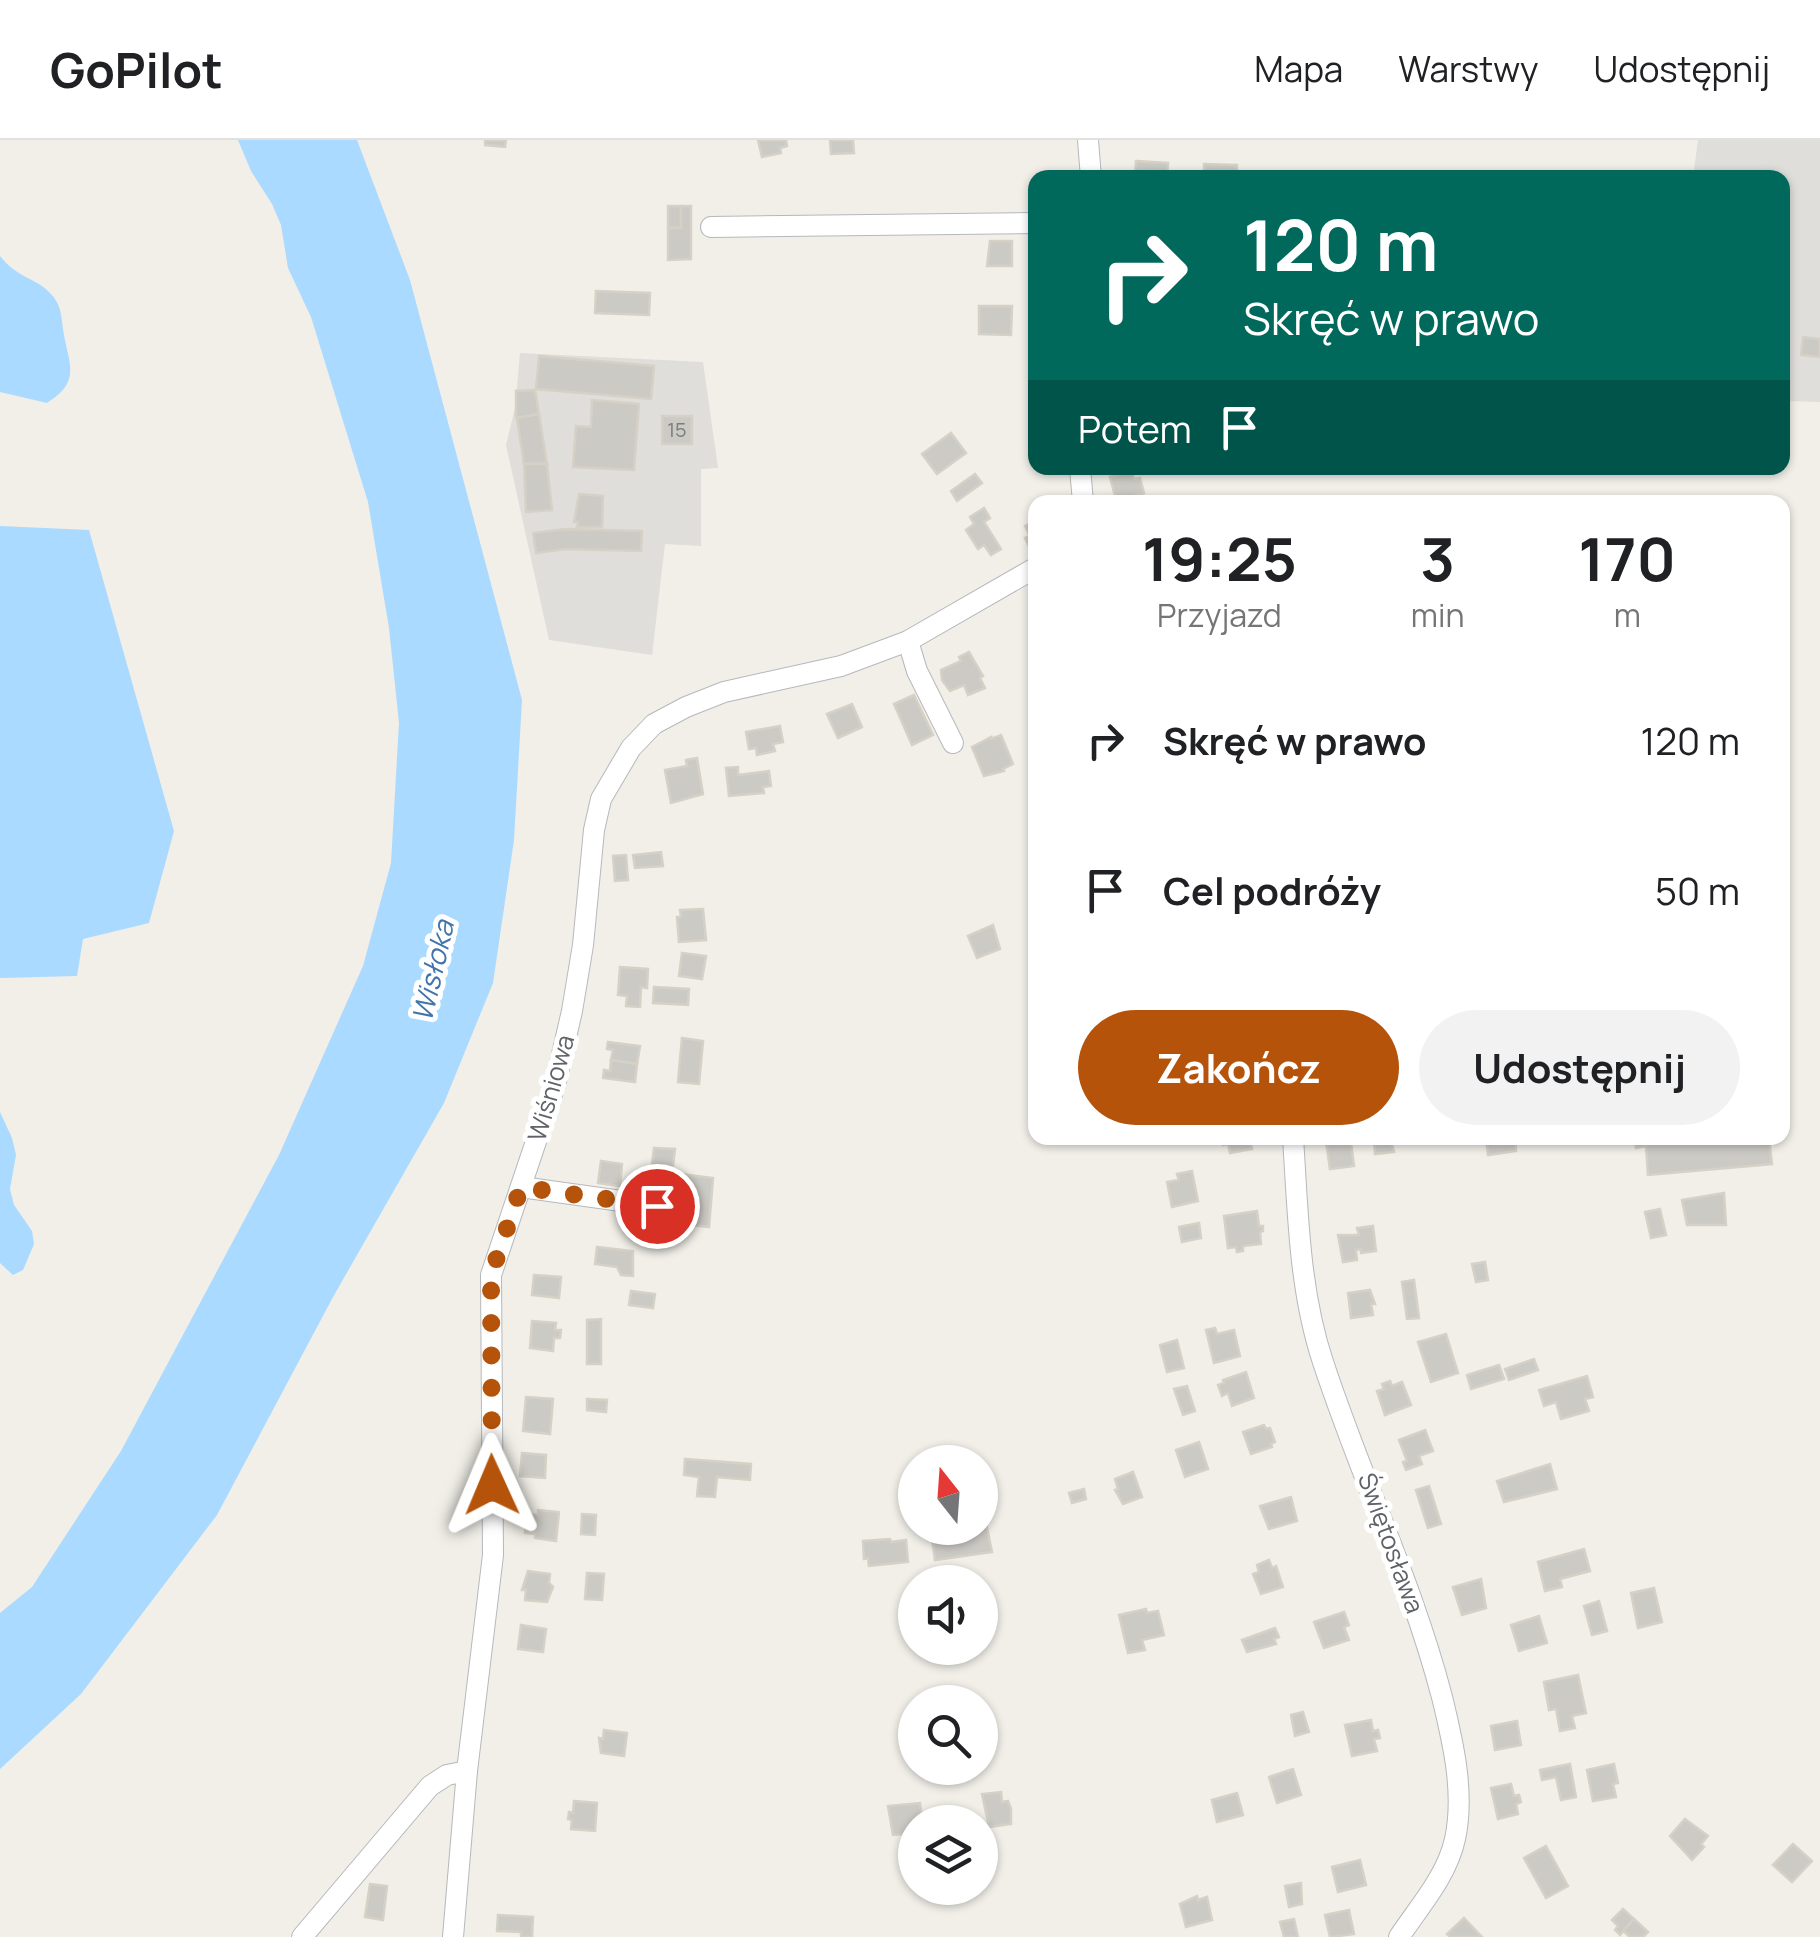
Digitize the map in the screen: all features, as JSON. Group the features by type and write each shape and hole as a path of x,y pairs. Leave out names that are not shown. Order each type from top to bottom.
{"street":[{"path":"1088,140 1090,170"},
{"path":"711,228 1028,223"},
{"name":"Wiśniowa","path":"453,1937 466,1771 493,1555 491,1275 555,1085 584,945 594,830 601,798 614,772 654,724 686,707 724,692 841,666 908,641 1028,572"},
{"path":"908,641 917,671 953,743"},
{"name":"Świętosława","path":"1294,1145 1304,1272 1322,1360 1424,1634 1450,1726 1456,1766 1458,1809 1451,1852 1443,1871 1398,1937"},
{"path":"521,1187 657,1206 658,1184"},
{"path":"302,1937 430,1786 447,1775 466,1771"}],"shaded area":[{"path":"1698,140 1820,140 1820,402 1790,401 1790,170 1694,170"},
{"path":"520,353 703,362 718,468 701,469 701,546 665,544 652,655 549,640 506,445 515,408"}],"water":[{"name":"Wisłoka","path":"238,140 357,140 410,280 522,700 514,840 493,983 444,1103 333,1297 217,1515 81,1694 0,1769 0,1613 32,1587 121,1451 279,1155 363,966 391,863 399,723 389,628 368,502 311,317 288,268 281,225"},
{"path":"0,256 54,297 60,310 70,362 69,379 47,403 0,392"},
{"path":"0,526 89,530 174,831 149,923 83,939 77,976 0,978"},
{"path":"0,1112 16,1155 10,1189 14,1205 32,1231 34,1244 23,1270 13,1275 0,1263"}],"building":[{"path":"485,140 506,140 505,147 485,145"},
{"path":"758,140 786,140 787,146 780,148 781,153 762,157"},
{"path":"830,140 853,140 854,153 831,154"},
{"path":"1136,161 1168,163 1168,170 1135,170"},
{"path":"1204,164 1237,165 1237,170 1204,170"},
{"path":"668,206 681,206 681,228 668,228"},
{"path":"681,206 691,206 691,259 668,260 668,228 681,228"},
{"path":"990,241 1012,241 1012,266 987,266"},
{"path":"596,291 650,293 649,315 595,313"},
{"path":"979,306 1012,306 1011,335 979,334"},
{"path":"1803,337 1820,339 1820,357 1801,355"},
{"path":"539,356 654,366 651,399 536,389"},
{"path":"535,390 539,414 516,418 516,391"},
{"path":"592,400 639,404 634,470 573,467 576,426 591,427"},
{"path":"539,414 547,464 524,464 517,418"},
{"path":"662,416 692,416 692,444 662,444"},
{"path":"951,433 966,453 937,474 922,454"},
{"path":"524,464 547,464 552,510 526,512"},
{"path":"975,474 982,483 957,501 951,491"},
{"path":"1110,477 1140,478 1144,493 1115,495"},
{"path":"579,494 603,496 602,527 577,527 578,522 574,522"},
{"path":"984,508 990,518 984,522 1001,549 991,555 984,545 978,549 966,530 974,524 970,517"},
{"path":"565,529 642,531 641,551 565,549 536,553 533,533"},
{"path":"969,652 983,676 980,678 985,688 968,695 964,685 950,691 942,680 941,670 961,661 959,657"},
{"path":"914,695 933,735 912,745 894,704"},
{"path":"852,704 862,727 838,738 827,714"},
{"path":"780,726 783,742 773,744 775,751 757,755 756,748 749,749 746,732"},
{"path":"1001,735 1013,764 1004,771 984,776 972,747"},
{"path":"697,758 703,794 671,803 665,770 687,766 686,760"},
{"path":"738,767 738,775 769,771 771,786 763,787 764,793 729,796 726,768"},
{"path":"661,852 663,866 635,868 633,855"},
{"path":"626,855 628,880 615,881 613,856"},
{"path":"703,909 706,940 679,942 680,910"},
{"path":"993,925 1000,949 977,958 968,936"},
{"path":"682,953 706,956 702,979 679,976"},
{"path":"620,967 648,969 647,988 641,987 640,1007 626,1006 627,996 618,995"},
{"path":"654,987 689,989 688,1005 653,1003"},
{"path":"682,1038 703,1041 699,1084 678,1082"},
{"path":"608,1042 640,1046 637,1064 611,1060 613,1050 607,1049"},
{"path":"611,1060 637,1064 635,1082 603,1078 604,1070 610,1071"},
{"path":"1228,1145 1251,1145 1252,1149 1230,1153"},
{"path":"1327,1145 1351,1145 1354,1166 1330,1169"},
{"path":"1374,1145 1392,1145 1394,1152 1375,1154"},
{"path":"1487,1145 1516,1145 1516,1151 1488,1155"},
{"path":"1636,1145 1770,1145 1772,1164 1648,1175 1646,1146"},
{"path":"654,1148 675,1149 673,1166 652,1164"},
{"path":"601,1161 622,1164 620,1186 598,1183"},
{"path":"1192,1171 1198,1201 1172,1207 1167,1182 1179,1180 1177,1174"},
{"path":"681,1174 713,1178 709,1227 690,1225 693,1192 680,1190"},
{"path":"1724,1193 1726,1225 1687,1225 1682,1200"},
{"path":"1660,1209 1666,1235 1651,1238 1645,1212"},
{"path":"1257,1211 1259,1226 1263,1226 1261,1244 1243,1246 1243,1251 1237,1252 1236,1247 1228,1248 1224,1216"},
{"path":"1199,1223 1201,1238 1182,1242 1179,1227"},
{"path":"1373,1226 1376,1251 1356,1250 1357,1260 1343,1262 1338,1235 1359,1235 1357,1228"},
{"path":"597,1247 633,1251 633,1276 621,1275 617,1267 595,1264"},
{"path":"1485,1262 1488,1280 1476,1282 1472,1264"},
{"path":"534,1275 561,1277 559,1298 532,1295"},
{"path":"1414,1280 1419,1318 1407,1319 1402,1282"},
{"path":"1370,1290 1375,1304 1371,1304 1373,1315 1351,1318 1348,1293"},
{"path":"631,1291 655,1294 653,1308 629,1305"},
{"path":"601,1319 601,1364 587,1364 587,1320"},
{"path":"532,1321 556,1323 555,1330 561,1330 560,1338 554,1338 553,1351 530,1348"},
{"path":"1215,1328 1217,1334 1234,1330 1240,1356 1214,1363 1206,1330"},
{"path":"1446,1334 1458,1373 1431,1382 1418,1342"},
{"path":"1177,1340 1184,1368 1167,1372 1160,1345"},
{"path":"1534,1359 1538,1370 1509,1380 1505,1369"},
{"path":"1499,1365 1504,1379 1471,1389 1467,1375"},
{"path":"1246,1372 1254,1398 1232,1406 1228,1393 1222,1396 1218,1385"},
{"path":"1587,1376 1593,1397 1585,1399 1589,1411 1561,1419 1556,1402 1544,1406 1539,1390"},
{"path":"1390,1381 1392,1386 1402,1382 1411,1405 1385,1415 1377,1391"},
{"path":"1187,1386 1195,1411 1183,1415 1174,1389"},
{"path":"526,1397 553,1399 550,1434 523,1431"},
{"path":"587,1399 607,1400 606,1412 587,1410"},
{"path":"1264,1425 1270,1428 1275,1442 1272,1447 1251,1454 1243,1432"},
{"path":"1425,1430 1433,1451 1419,1456 1422,1464 1406,1470 1403,1462 1407,1461 1399,1440"},
{"path":"1199,1442 1208,1469 1185,1477 1176,1450"},
{"path":"522,1453 546,1455 545,1478 520,1476"},
{"path":"685,1459 751,1464 750,1480 717,1477 715,1497 697,1496 699,1477 684,1475"},
{"path":"1550,1464 1557,1489 1504,1502 1497,1481"},
{"path":"1133,1472 1142,1497 1123,1504 1115,1490 1115,1479"},
{"path":"1429,1486 1441,1524 1428,1528 1416,1490"},
{"path":"1084,1489 1086,1499 1072,1503 1069,1493"},
{"path":"1291,1497 1297,1521 1269,1529 1260,1506"},
{"path":"538,1510 559,1512 556,1541 525,1533 527,1514 538,1515"},
{"path":"582,1514 596,1515 595,1535 581,1534"},
{"path":"890,1539 906,1545 908,1562 869,1566 868,1558 864,1559 863,1541"},
{"path":"933,1545 991,1545 992,1552 935,1560"},
{"path":"1584,1549 1590,1571 1560,1579 1562,1587 1545,1591 1538,1562"},
{"path":"1269,1560 1272,1568 1276,1566 1283,1587 1261,1594 1253,1574 1259,1572 1257,1565"},
{"path":"528,1571 550,1574 553,1587 547,1602 525,1600 526,1590 522,1590"},
{"path":"587,1573 604,1574 602,1600 585,1599"},
{"path":"1481,1579 1486,1608 1462,1615 1453,1587"},
{"path":"1654,1588 1662,1622 1638,1628 1631,1593"},
{"path":"1599,1601 1607,1631 1592,1635 1584,1606"},
{"path":"1146,1609 1147,1613 1158,1611 1164,1635 1142,1640 1145,1650 1128,1653 1119,1615"},
{"path":"1344,1612 1349,1640 1324,1648 1314,1622"},
{"path":"1539,1616 1547,1643 1519,1651 1511,1625"},
{"path":"521,1625 546,1629 543,1652 518,1649"},
{"path":"1275,1628 1279,1637 1274,1639 1276,1644 1247,1652 1242,1640"},
{"path":"1578,1675 1586,1713 1572,1716 1575,1728 1560,1731 1556,1709 1549,1710 1544,1682"},
{"path":"1303,1712 1309,1732 1295,1736 1291,1715"},
{"path":"1371,1720 1373,1731 1378,1730 1380,1738 1374,1739 1377,1751 1352,1756 1345,1725"},
{"path":"1517,1721 1521,1745 1495,1750 1491,1726"},
{"path":"604,1730 627,1733 624,1756 601,1753 599,1738 603,1739"},
{"path":"1570,1764 1576,1797 1561,1800 1556,1777 1542,1780 1540,1770"},
{"path":"1614,1764 1616,1797 1593,1801 1587,1770"},
{"path":"1293,1769 1301,1795 1277,1803 1269,1777"},
{"path":"1511,1784 1514,1796 1519,1795 1521,1802 1516,1804 1518,1814 1498,1819 1491,1788"},
{"path":"1001,1792 1002,1802 1008,1801 1011,1809 1011,1824 998,1826 998,1805 984,1805 982,1794"},
{"path":"1237,1793 1243,1815 1217,1822 1212,1800"},
{"path":"574,1801 597,1803 595,1831 571,1829 572,1820 568,1819"},
{"path":"898,1805 898,1835 893,1835 888,1806"},
{"path":"1685,1819 1708,1836 1692,1860 1670,1836"},
{"path":"1793,1844 1812,1861 1792,1882 1773,1865"},
{"path":"1546,1846 1568,1886 1546,1898 1524,1858"},
{"path":"1360,1860 1366,1885 1338,1892 1332,1867"},
{"path":"1301,1883 1302,1904 1289,1907 1285,1886"},
{"path":"370,1884 387,1886 383,1920 365,1917"},
{"path":"1197,1896 1198,1900 1207,1897 1212,1920 1186,1927 1180,1904"},
{"path":"1623,1909 1634,1919 1620,1935 1612,1920"},
{"path":"1349,1910 1354,1934 1330,1937 1325,1915"},
{"path":"498,1915 533,1917 532,1937 521,1937 521,1932 497,1931"},
{"path":"1464,1918 1482,1937 1447,1934"},
{"path":"1294,1919 1298,1937 1284,1937 1280,1922"},
{"path":"1634,1919 1648,1932 1643,1937 1630,1937 1623,1931"}],"route":[{"path":"492,1485 491,1275 521,1187 657,1206"}]}
